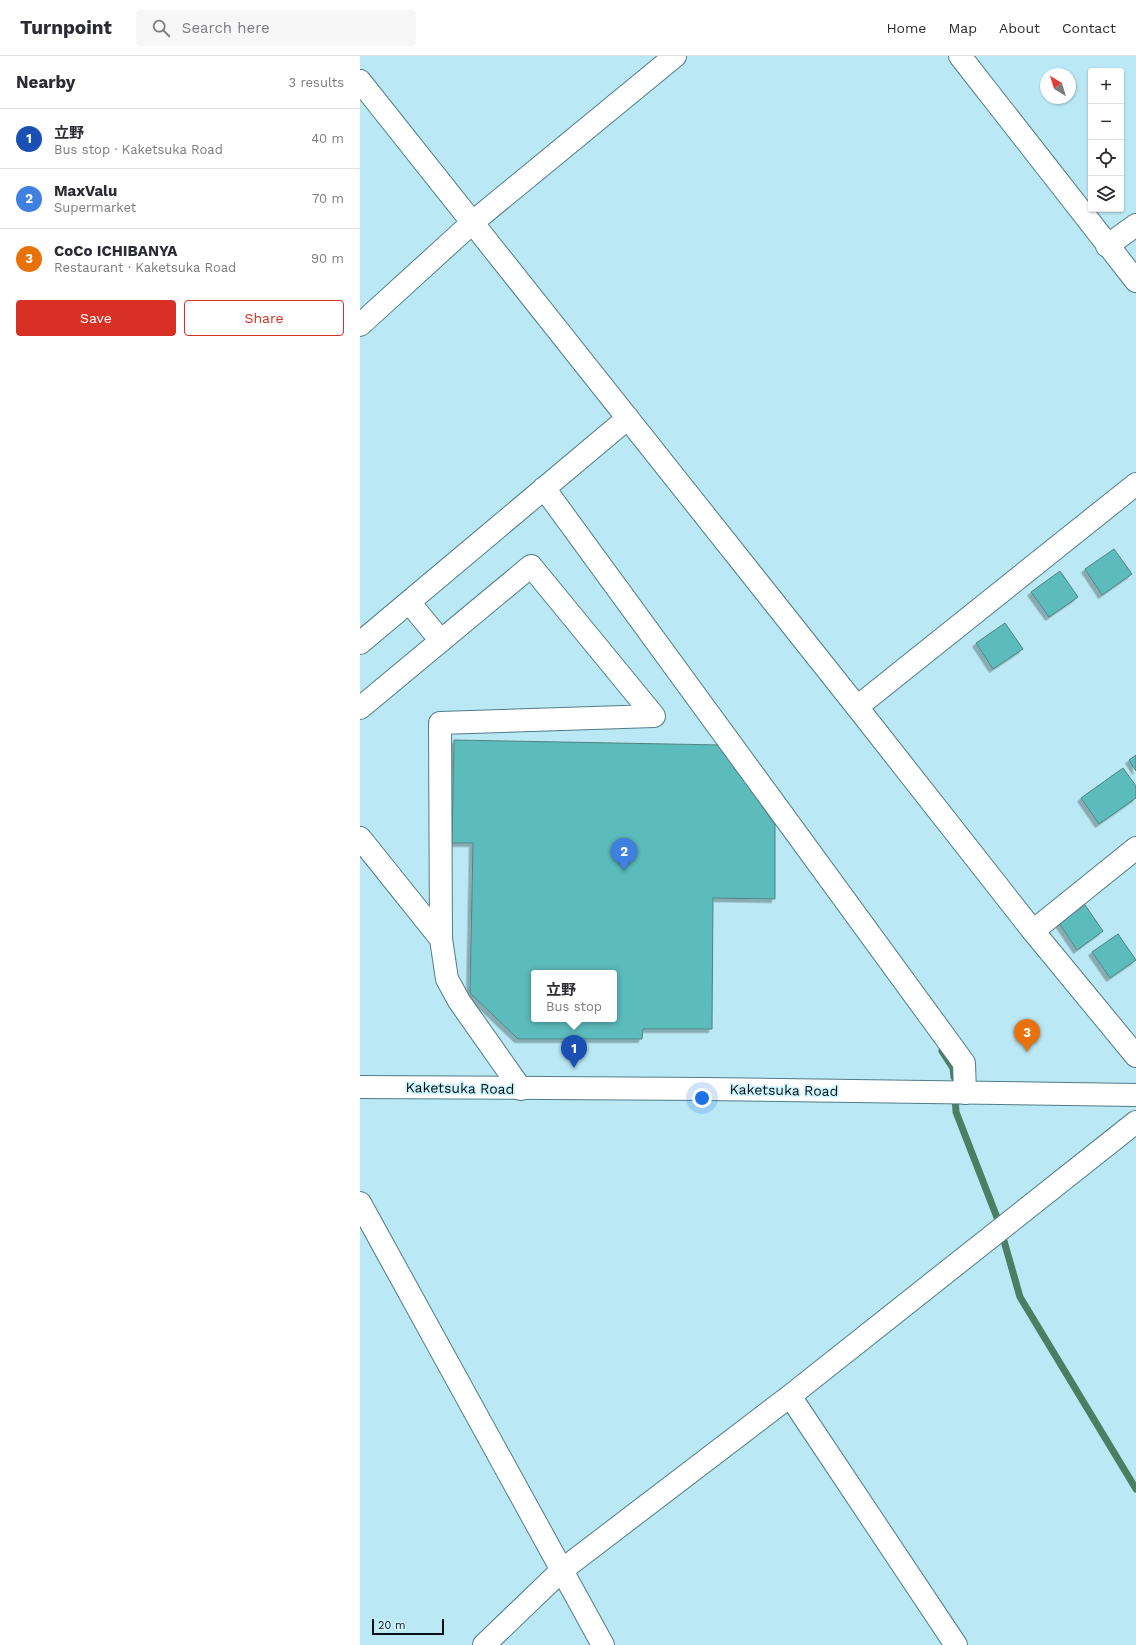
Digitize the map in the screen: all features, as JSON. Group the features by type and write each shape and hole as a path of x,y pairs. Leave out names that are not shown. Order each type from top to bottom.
{"main road":[{"path":"960,56 1107,246 1136,281"},
{"path":"360,326 473,222 665,59"},
{"path":"360,81 1033,931 1136,1056"},
{"path":"1107,246 1136,225"},
{"path":"360,643 628,418"},
{"path":"857,707 1136,484"},
{"path":"544,488 964,1063 959,1092"},
{"path":"360,708 531,566 654,716 440,723 441,940 448,979 459,1000 521,1089"},
{"path":"409,602 441,641"},
{"path":"360,838 441,940"},
{"path":"1033,931 1136,848"},
{"name":"Kaketsuka Road","path":"360,1087 1136,1095"},
{"path":"484,1645 562,1570 790,1396 1136,1122"},
{"path":"360,1203 603,1645"},
{"path":"790,1396 956,1645"}],"building":[{"path":"1114,549 1132,574 1102,595 1085,569"},
{"path":"1060,571 1078,597 1049,617 1031,592"},
{"path":"1005,623 1023,649 993,669 976,643"},
{"path":"454,740 721,745 775,825 775,899 713,898 712,1029 643,1029 642,1039 518,1039 470,993 473,843 452,843"},
{"path":"1136,755 1136,771 1129,760"},
{"path":"1123,768 1136,786 1136,798 1099,824 1081,798"},
{"path":"1085,905 1103,931 1077,950 1059,923"},
{"path":"1118,934 1136,960 1110,978 1092,952"}],"waterway":[{"path":"942,1051 953,1068 954,1077"},
{"path":"955,1095 956,1112 998,1220 1020,1297 1136,1489"}],"place":[{"name":"MaxValu","path":"624,871"},
{"name":"CoCo ICHIBANYA","path":"1027,1052"},
{"name":"立野","path":"574,1068"}]}
